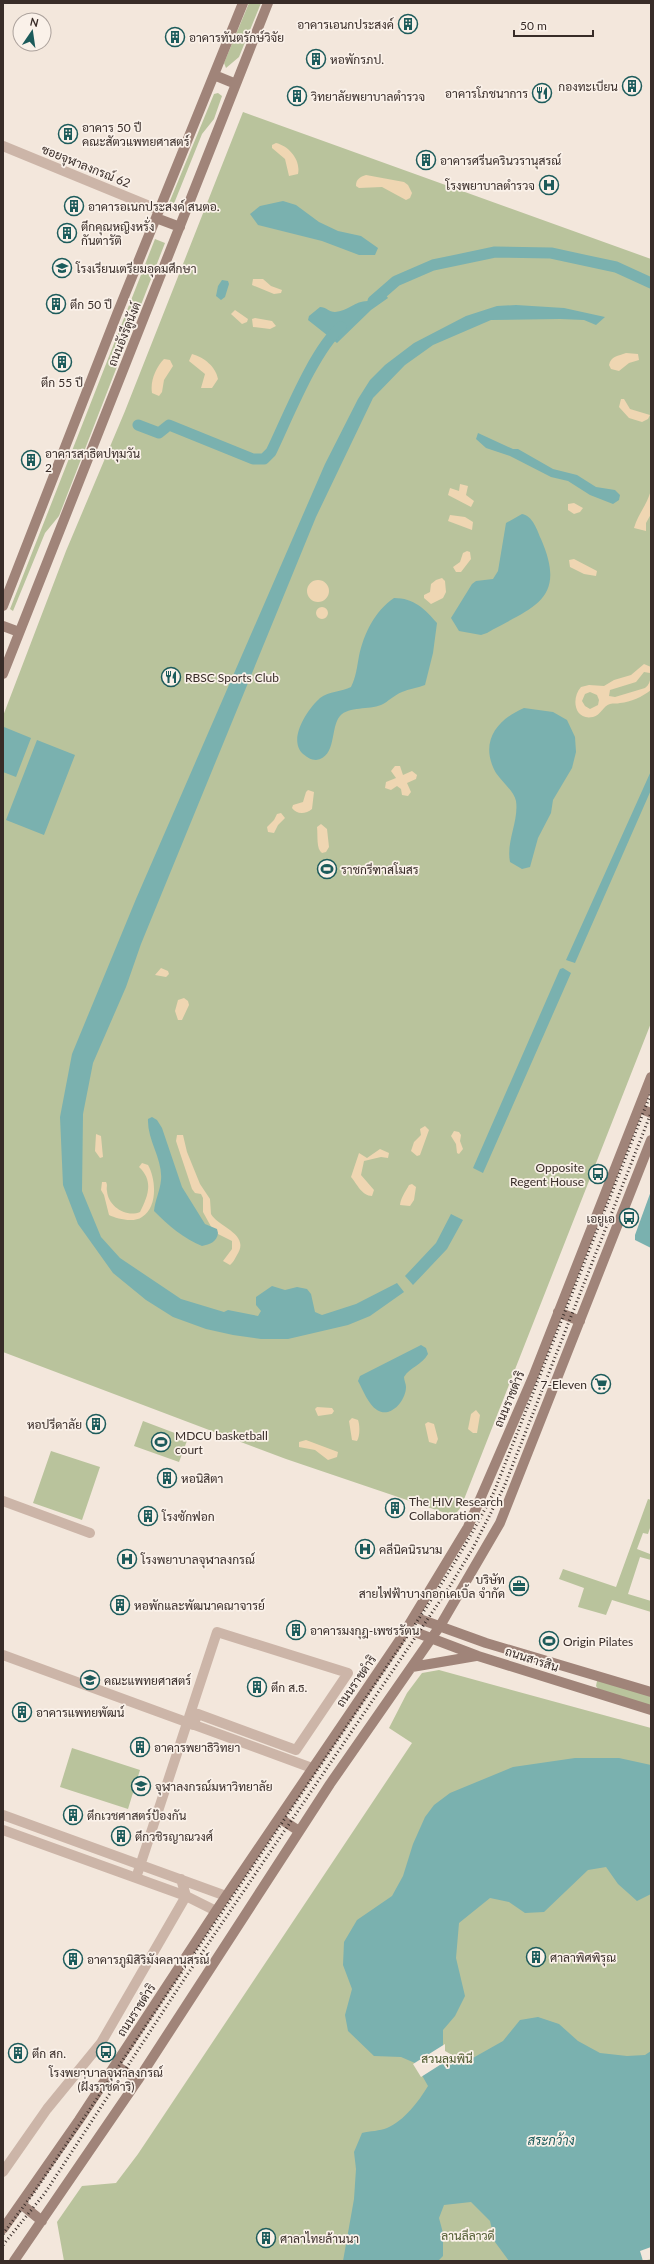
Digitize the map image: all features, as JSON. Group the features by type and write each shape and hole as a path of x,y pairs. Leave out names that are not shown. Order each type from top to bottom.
{"main road":[{"name":"ถนนอังรีดูนังต์","path":"3,606 243,3"},
{"name":"ถนนอังรีดูนังต์","path":"3,674 268,3"},
{"path":"214,75 236,84"},
{"path":"158,214 180,227"},
{"path":"3,626 19,632"},
{"name":"ถนนราชดำริ","path":"3,2229 115,2065 226,1896 407,1629 476,1512 558,1312 651,1077"},
{"path":"639,1108 651,1114"},
{"path":"14,2261 138,2080 299,1831 440,1626 500,1523 651,1140"},
{"path":"558,1312 580,1321"},
{"name":"ถนนสารสิน","path":"414,1617 486,1643 651,1692"},
{"name":"ถนนสารสิน","path":"407,1629 478,1656 651,1710"},
{"path":"412,1667 478,1656"},
{"path":"568,1684 573,1682 575,1676 569,1668"},
{"path":"586,1690 582,1681 585,1676 590,1674"},
{"path":"279,1818 299,1831"},
{"path":"115,2065 138,2080"},
{"path":"21,2204 42,2221"}],"street":[{"name":"ซอยจุฬาลงกรณ์ 62","path":"3,146 158,214"},
{"path":"3,1501 90,1533"},
{"path":"136,1878 189,1724 217,1632 348,1673 296,1750 198,1714 189,1724"},
{"path":"3,1655 312,1768"},
{"path":"3,1815 226,1896"},
{"path":"3,1830 186,1896 216,1911"},
{"path":"3,2172 47,2109 101,2043 186,1896 181,1879"}],"green space":[{"path":"249,3 261,3 239,57 226,68 224,63"},
{"path":"218,93 222,96 214,119 202,134 171,211 168,211 167,208 214,94"},
{"name":"ราชกรีฑาสโมสร","path":"243,112 651,259 651,1023 461,1507 454,1516 286,1459 3,1352 3,716 66,551 125,411"},
{"path":"155,239 165,243 59,516 45,533 13,611 10,609"},
{"name":"MDCU basketball court","path":"143,1421 188,1438 179,1462 134,1446"},
{"path":"51,1451 100,1467 82,1520 33,1503"},
{"path":"648,1499 651,1500 651,1525 648,1534 643,1533 637,1549 650,1554 651,1552 651,1560 640,1557 628,1594 651,1601 651,1612 612,1600 606,1615 578,1607 584,1588 559,1579 563,1569 616,1587"},
{"name":"สวนลุมพินี","path":"439,1670 651,1728 651,2261 64,2261 57,2222 82,2186 116,2183 138,2154 412,1743 389,1728 407,1693 422,1673"},
{"path":"597,1681 602,1681 651,1695 651,1706 598,1689 596,1686"},
{"path":"72,1748 140,1770 128,1809 60,1787"}],"sand":[{"path":"276,143 285,147 293,154 298,164 298,174 289,176 285,159 272,148 272,145"},
{"path":"366,175 404,182 408,185 412,193 410,198 406,200 382,187 359,188 356,186 359,179"},
{"path":"253,279 263,279 271,286 282,290 281,293 274,294 252,285"},
{"path":"235,310 248,319 247,322 242,324 231,314"},
{"path":"255,318 272,321 276,326 270,329 253,327 252,319"},
{"path":"626,353 638,354 639,360 629,363 619,371 611,369 609,365 611,360"},
{"path":"192,354 205,360 215,370 218,379 212,388 201,388 205,374 189,361"},
{"path":"164,359 170,360 173,366 164,380 162,392 159,396 152,393 152,384 156,370"},
{"path":"621,399 624,399 630,409 650,415 648,419 642,422 629,418 619,407"},
{"path":"460,484 468,486 466,495 474,501 471,507 448,495 450,488 459,491"},
{"path":"651,490 651,514 646,523 646,531 634,528 647,500"},
{"path":"574,503 583,508 580,512 574,514 568,510 568,504"},
{"path":"450,515 465,517 473,522 472,530 448,521"},
{"path":"467,551 470,552 471,559 461,572 456,572 453,567 460,562 463,553"},
{"path":"574,559 597,571 596,576 584,574 570,567 569,560"},
{"path":"442,578 445,581 446,592 443,598 431,604 424,598 424,595 430,592 431,584"},
{"path":"318,580 326,583 329,591 326,599 318,602 310,599 307,591 310,583"},
{"path":"324,607 327,608 327,618 320,619 317,618 316,611 317,608"},
{"path":"644,664 651,667 651,690 632,700 608,705 593,717 582,716 578,712 575,702 581,687 589,685 604,686 614,680 631,675","holes":["644,672 650,673 649,683 645,688 615,697 609,696 610,690 636,682","590,692 597,695 599,700 598,705 590,709 585,706 582,701 585,694"]},
{"path":"395,766 400,766 403,775 412,771 417,775 416,779 407,783 411,792 408,796 402,795 401,789 397,786 391,790 385,788 386,782 396,778 391,771"},
{"path":"308,790 314,792 312,809 304,813 296,812 292,808 293,805 303,802"},
{"path":"281,813 285,818 278,825 274,833 268,832 267,827 274,820 277,814"},
{"path":"321,824 327,829 329,847 326,852 322,853 318,845 317,827"},
{"path":"161,968 168,971 169,974 166,977 155,975"},
{"path":"184,998 188,1001 189,1005 182,1020 178,1020 175,1011 178,1000"},
{"path":"425,1126 429,1130 420,1155 417,1156 411,1151 414,1142 421,1135 420,1129"},
{"path":"454,1131 459,1132 461,1135 460,1141 463,1149 459,1154 457,1153 456,1144 451,1136"},
{"path":"96,1134 101,1136 103,1157 100,1158 95,1151"},
{"path":"177,1135 183,1135 187,1152 200,1184 210,1199 211,1214 215,1219 237,1236 240,1242 240,1248 230,1265 223,1261 232,1249 232,1241 214,1232 203,1212 203,1198 201,1194 195,1193 192,1189 176,1141"},
{"path":"380,1149 389,1153 388,1158 381,1157 364,1161 361,1175 374,1190 372,1196 365,1194 351,1177 359,1153 367,1158"},
{"path":"142,1163 148,1165 153,1178 154,1192 151,1207 142,1217 135,1220 121,1219 109,1215 104,1195 101,1190 102,1182 106,1182 108,1196 114,1206 124,1212 140,1212 148,1189 147,1178 139,1167"},
{"path":"412,1184 416,1187 414,1200 410,1206 400,1205 402,1197 409,1185"},
{"path":"317,1407 332,1408 334,1411 332,1414 318,1416 315,1409"},
{"path":"476,1410 480,1415 477,1433 473,1433 468,1429 471,1414"},
{"path":"352,1418 358,1420 359,1422 359,1434 357,1441 352,1440 349,1421"},
{"path":"428,1422 434,1424 438,1439 436,1444 429,1442 425,1424"},
{"path":"306,1440 338,1452 337,1457 328,1460 315,1450 299,1447 299,1442"}],"water":[{"path":"283,201 296,205 319,222 338,231 361,236 378,248 375,255 359,255 322,241 258,225 250,214 260,206"},
{"path":"222,280 228,281 229,284 225,297 221,300 216,296 218,286"},
{"path":"382,290 388,298 371,310 337,343 308,320 309,316 320,307 333,312 344,310 360,302 369,301"},
{"path":"516,305 564,308 605,317 596,325 584,320 491,320 433,345 405,365 373,398 316,517 141,944 126,987 93,1063 83,1114 82,1191 101,1237 120,1258 181,1299 224,1312 228,1310 258,1316 261,1311 256,1305 256,1297 272,1286 285,1290 297,1287 307,1289 311,1294 315,1312 322,1315 356,1304 397,1283 404,1292 370,1316 348,1325 288,1339 261,1339 206,1329 173,1317 146,1300 113,1273 78,1224 63,1185 60,1117 72,1054 136,899 325,464 358,399 370,380 385,365 414,343 466,316 497,306"},
{"path":"478,433 513,449 518,449 553,469 577,475 596,487 615,490 620,495 619,500 613,504 590,495 568,481 551,477 510,456 486,448 476,439"},
{"path":"522,514 526,515 532,520 541,539 548,560 550,576 548,589 541,600 531,608 487,633 481,635 459,631 451,618 472,584 476,581 493,579 498,571 506,523"},
{"path":"394,598 401,598 413,602 428,613 437,623 433,653 425,685 399,693 381,705 354,709 344,713 337,721 330,748 327,753 323,758 316,760 309,758 303,754 299,748 297,740 301,724 310,709 320,698 327,694 351,687 355,676 361,647 367,631 381,609"},
{"path":"524,708 553,712 567,720 575,737 576,752 572,768 553,800 551,813 538,838 530,867 522,869 510,862 509,854 516,816 515,797 496,773 491,762 489,752 490,742 498,726 505,719"},
{"path":"4,727 31,738 16,777 3,772"},
{"path":"37,740 75,755 44,835 6,820"},
{"path":"651,771 651,790 575,963 566,960"},
{"path":"563,968 571,973 483,1173 473,1168 560,969"},
{"path":"152,1117 157,1120 162,1128 182,1187 205,1224 217,1229 218,1233 215,1241 202,1246 189,1240 154,1211 161,1180 161,1172 148,1127 148,1119"},
{"path":"651,1191 651,1248 635,1240 635,1235"},
{"path":"451,1214 463,1220 447,1249 413,1285 405,1276 436,1243"},
{"path":"421,1345 426,1348 428,1354 423,1361 409,1371 404,1377 406,1386 401,1402 397,1407 387,1412 377,1410 368,1401 358,1381 360,1376"},
{"name":"สระกว้าง","path":"575,1758 619,1758 651,1765 651,1894 637,1901 618,1884 606,1867 588,1870 544,1912 525,1913 509,1902 490,1898 459,1923 456,1958 465,1996 455,2016 443,2030 443,2052 464,2063 503,2041 520,2020 538,2017 559,2024 578,2041 600,2053 627,2056 645,2055 651,2051 651,2257 638,2261 509,2261 495,2242 490,2221 471,2202 444,2205 439,2218 443,2233 443,2256 438,2261 343,2261 354,2199 356,2169 354,2152 362,2133 384,2129 399,2121 416,2104 428,2086 415,2063 401,2057 374,2056 348,2031 345,2015 352,1989 343,1965 344,1942 357,1920 392,1896 403,1876 413,1844 425,1817 434,1805 450,1793 513,1767"}],"pier":[{"path":"445,2044 445,2051 454,2056 421,2077 413,2064"},
{"path":"651,2247 651,2259 643,2261 640,2251"}],"waterway":[{"path":"373,301 396,281 433,265 495,252 551,253 616,267 651,283"},
{"path":"138,425 159,433 169,425 253,459 264,459 271,452 311,368 331,338 341,327"}],"railway":[{"path":"3,2234 35,2191 410,1632 475,1528 494,1492 651,1093"},
{"path":"3,2245 45,2193 183,1981 450,1586 473,1548 504,1487 651,1113"}],"place":[{"name":"อาคารเอนกประสงค์","path":"408,24"},
{"name":"อาคารทันตรักษ์วิจัย","path":"175,37"},
{"name":"หอพักรภป.","path":"316,59"},
{"name":"กองทะเบียน","path":"632,86"},
{"name":"อาคารโภชนาการ","path":"542,93"},
{"name":"วิทยาลัยพยาบาลตำรวจ","path":"297,96"},
{"name":"อาคาร 50 ปี คณะสัตวแพทยศาสตร์","path":"68,134"},
{"name":"อาคารศรีนครินวรานุสรณ์","path":"426,160"},
{"name":"โรงพยาบาลตำรวจ","path":"549,185"},
{"name":"อาคารอเนกประสงค์ สนตอ.","path":"74,206"},
{"name":"ตึกคุณหญิงหรั่ง กันตารัติ","path":"67,233"},
{"name":"โรงเรียนเตรียมอุดมศึกษา","path":"62,268"},
{"name":"ตึก 50 ปี","path":"56,304"},
{"name":"ตึก 55 ปี","path":"62,362"},
{"name":"อาคารสาธิตปทุมวัน 2","path":"31,460"},
{"name":"RBSC Sports Club","path":"171,677"},
{"name":"ราชกรีฑาสโมสร","path":"327,869"},
{"name":"Opposite Regent House","path":"598,1174"},
{"name":"เอยูเอ","path":"629,1218"},
{"name":"7-Eleven","path":"601,1384"},
{"name":"หอปรีดาลัย","path":"96,1424"},
{"name":"MDCU basketball court","path":"161,1442"},
{"name":"หอนิสิตา","path":"167,1478"},
{"name":"The HIV Research Collaboration","path":"395,1508"},
{"name":"โรงซักฟอก","path":"148,1516"},
{"name":"คลีนิคนิรนาม","path":"365,1549"},
{"name":"โรงพยาบาลจุฬาลงกรณ์","path":"127,1559"},
{"name":"บริษัท สายไฟฟ้าบางกอกเคเบิ้ล จำกัด","path":"519,1586"},
{"name":"หอพักและพัฒนาคณาจารย์","path":"120,1605"},
{"name":"อาคารมงกุฎ-เพชรรัตน","path":"296,1630"},
{"name":"Origin Pilates","path":"549,1641"},
{"name":"คณะแพทยศาสตร์","path":"90,1680"},
{"name":"ตึก ส.ธ.","path":"257,1687"},
{"name":"อาคารแพทยพัฒน์","path":"22,1712"},
{"name":"อาคารพยาธิวิทยา","path":"140,1747"},
{"name":"จุฬาลงกรณ์มหาวิทยาลัย","path":"141,1786"},
{"name":"ตึกเวชศาสตร์ป้องกัน","path":"73,1815"},
{"name":"ตึกวชิรญาณวงศ์","path":"121,1836"},
{"name":"ศาลาพิศพิรุณ","path":"536,1957"},
{"name":"อาคารภูมิสิริมังคลานุสรณ์","path":"73,1959"},
{"name":"โรงพยาบาลจุฬาลงกรณ์ (ฝั่งราชดำริ)","path":"106,2052"},
{"name":"ตึก สก.","path":"18,2053"},
{"name":"ศาลาไทยล้านนา","path":"266,2238"}],"park label":[{"name":"ลานลีลาวดี","path":"468,2235"}]}
